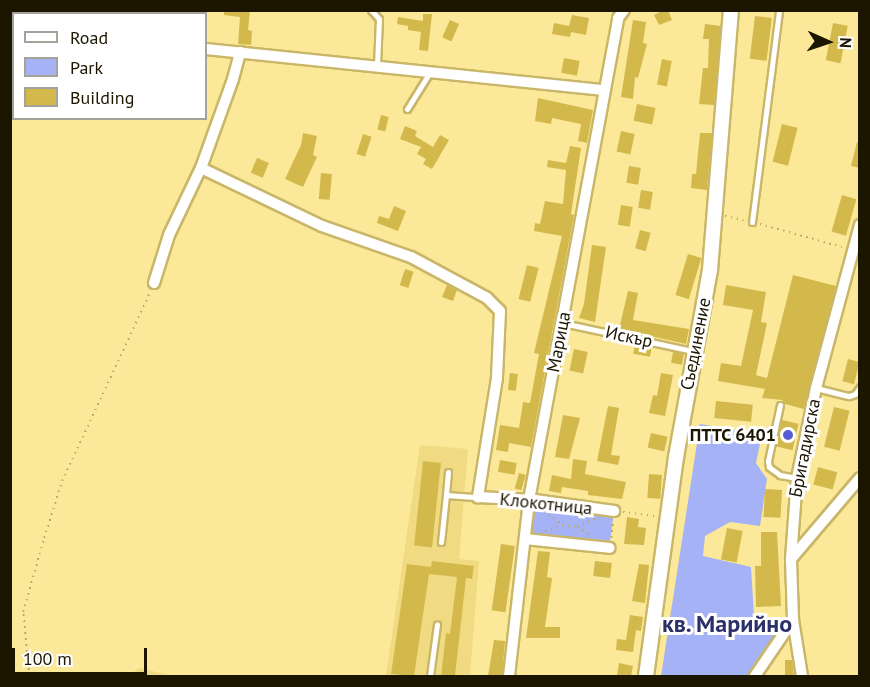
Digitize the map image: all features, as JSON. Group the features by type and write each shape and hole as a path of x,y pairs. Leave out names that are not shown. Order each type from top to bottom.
{"street":[{"name":"Марица","path":"509,676 529,500 604,90 618,18 624,10"},
{"name":"Съединение","path":"646,676 667,517 710,270 731,10"},
{"path":"207,49 604,90"},
{"path":"154,284 169,236 201,168 233,79 240,52"},
{"path":"201,168 322,226 411,257 496,305 501,320 497,378 478,497"},
{"name":"Бригадирска","path":"802,676 793,620 791,560 797,478 816,388 860,225"},
{"path":"791,560 860,478"},
{"name":"Клокотница","path":"478,497 529,500 614,511"},
{"path":"525,539 610,548"},
{"path":"755,676 793,620"}],"lane":[{"path":"371,10 379,20 377,65"},
{"path":"752,222 779,10"},
{"path":"407,109 423,80 431,71"},
{"name":"Искър","path":"563,323 695,351"},
{"path":"816,388 849,396 855,394 860,387"},
{"path":"780,405 768,461 769,467 780,476 797,478"},
{"path":"441,542 448,472"},
{"path":"446,495 478,497"},
{"path":"430,676 437,624"}],"path":[{"path":"716,214 853,250"},
{"path":"29,676 23,612 62,481 154,284"},
{"path":"529,500 562,525"},
{"path":"610,548 614,511 667,517"},
{"path":"544,532 562,525 577,527 596,519"}],"shaded area":[{"path":"420,445 468,449 459,559 479,561 470,676 386,676"},
{"path":"140,668 172,676 127,676"}],"green space":[{"path":"700,424 762,434 756,463 767,479 760,526 730,522 705,536 703,556 751,567 754,616 786,621 749,676 661,676"},
{"path":"532,505 614,511 609,549 527,537"}],"building":[{"path":"224,10 250,10 248,30 252,31 251,45 238,44 240,17 224,15"},
{"path":"668,10 672,20 659,25 654,15"},
{"path":"423,14 432,14 428,51 419,50 421,32 408,30 408,26 397,24 398,17 423,21"},
{"path":"572,15 589,18 586,35 571,32 570,37 552,34 554,23 569,26"},
{"path":"755,16 772,18 767,61 750,59"},
{"path":"450,20 459,24 451,41 442,37"},
{"path":"633,20 646,22 643,43 647,44 638,78 635,77 633,99 621,97"},
{"path":"833,23 848,26 840,63 826,60"},
{"path":"705,24 721,26 714,105 699,104 703,68 708,68 709,39 703,39"},
{"path":"564,58 580,61 577,76 561,73"},
{"path":"662,59 672,61 667,86 657,85"},
{"path":"538,98 593,110 587,143 578,141 581,124 552,118 551,124 535,121"},
{"path":"637,104 656,108 652,125 633,121"},
{"path":"381,115 389,117 385,131 377,130"},
{"path":"782,124 798,128 788,166 773,162"},
{"path":"405,126 417,131 415,136 433,147 440,135 449,140 432,169 423,164 426,159 417,154 421,147 400,139"},
{"path":"621,131 635,134 630,154 617,152"},
{"path":"303,133 317,136 313,155 317,157 303,187 285,179 301,145"},
{"path":"700,133 712,133 707,190 691,188 692,174 696,174"},
{"path":"363,134 372,137 365,157 357,154"},
{"path":"857,142 860,142 860,168 851,166"},
{"path":"570,146 581,148 571,214 574,215 531,447 509,443 508,452 496,450 500,425 519,428 523,402 530,403 539,354 534,353 562,236 534,231 535,223 540,224 545,201 563,204 566,170 547,167 548,160 566,163"},
{"path":"257,158 269,163 263,178 251,173"},
{"path":"629,166 641,168 638,185 626,183"},
{"path":"321,173 332,174 330,200 319,199"},
{"path":"641,190 653,192 650,210 638,208"},
{"path":"842,195 856,199 846,236 832,232"},
{"path":"621,205 633,207 630,227 618,225"},
{"path":"394,206 406,211 398,231 377,223 379,216 389,219"},
{"path":"640,230 651,233 646,251 635,248"},
{"path":"592,245 606,247 595,322 579,318 584,304"},
{"path":"688,254 701,258 689,299 675,295"},
{"path":"527,265 539,268 530,302 519,299"},
{"path":"405,269 414,272 408,288 400,285"},
{"path":"793,275 836,286 804,409 785,404 782,400 762,398 765,389 718,381 721,363 741,366 753,310 723,305 726,285 766,292 761,322 767,323 756,375 767,378"},
{"path":"447,285 457,290 453,301 442,297"},
{"path":"628,291 638,293 633,320 689,329 686,344 619,329"},
{"path":"635,344 652,347 650,357 633,354"},
{"path":"574,349 588,352 583,373 569,371"},
{"path":"673,352 684,354 682,365 671,363"},
{"path":"848,359 860,362 854,384 842,381"},
{"path":"510,373 518,374 516,391 508,390"},
{"path":"661,373 673,375 665,416 649,413 653,395 657,396"},
{"path":"716,401 753,405 751,422 714,418"},
{"path":"608,406 619,408 611,455 620,456 618,465 597,461"},
{"path":"834,407 850,411 840,451 824,447"},
{"path":"563,415 580,418 569,459 555,457"},
{"name":"ПТТС 6401","path":"782,420 799,424 792,450 776,446"},
{"path":"651,433 668,437 664,451 648,448"},
{"path":"573,459 587,461 585,474 626,482 622,499 588,495 588,491 562,487 561,493 549,491 552,475 571,479"},
{"path":"500,460 517,463 515,475 498,472"},
{"path":"423,461 441,463 432,547 414,546"},
{"path":"818,467 837,472 833,490 813,484"},
{"path":"519,473 526,475 521,490 515,488"},
{"path":"649,474 662,475 660,499 647,498"},
{"path":"765,489 782,490 781,518 764,517"},
{"path":"627,517 639,519 638,527 646,528 644,545 624,544"},
{"path":"727,528 743,531 737,562 721,559"},
{"path":"761,532 777,532 781,606 756,607 755,566 761,566"},
{"path":"501,544 515,546 506,612 492,610"},
{"path":"538,551 550,552 547,577 552,578 545,627 560,627 560,638 526,638"},
{"path":"432,561 474,566 472,579 466,578 455,676 441,676 446,633 450,634 457,577 429,574 414,676 391,674 407,564 431,567"},
{"path":"595,561 612,563 610,578 593,576"},
{"path":"639,564 649,565 645,603 632,601"},
{"path":"630,615 643,617 641,631 636,630 633,652 616,650 617,639 626,640"},
{"path":"494,640 505,641 502,676 488,676"},
{"path":"785,660 792,660 794,675 785,675"},
{"path":"619,663 633,666 631,676 617,676"}],"place":[{"name":"ПТТС 6401","path":"788,435"}],"district":[{"name":"кв. Марийно","path":"727,624"}]}
